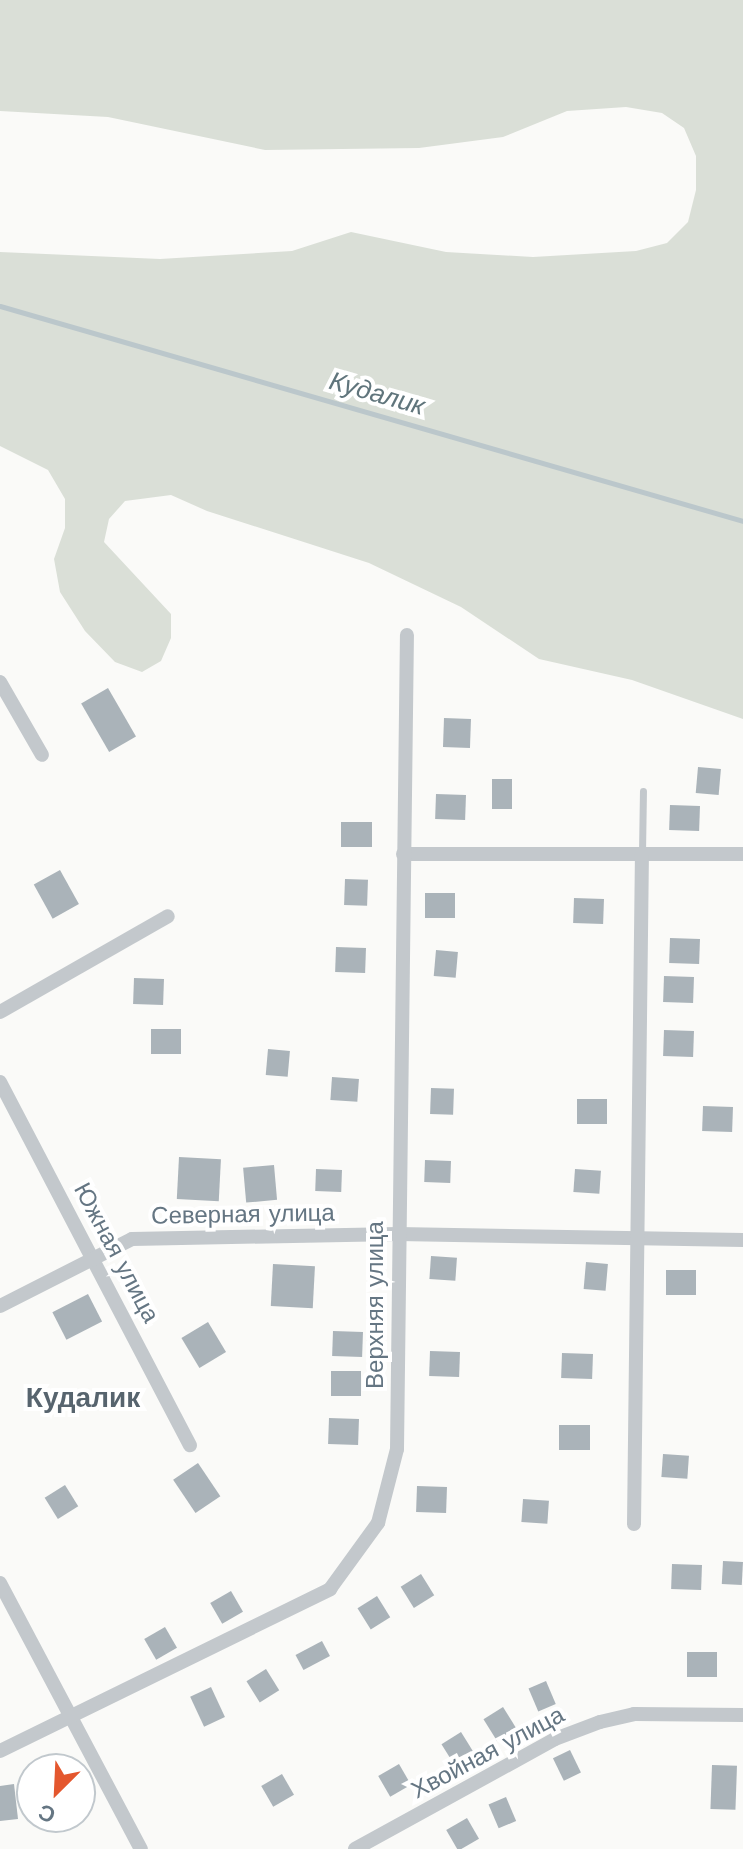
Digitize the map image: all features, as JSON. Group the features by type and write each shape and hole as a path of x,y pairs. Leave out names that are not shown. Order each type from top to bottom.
{"street":[{"name":"Верхняя улица","path":"0,1751 72,1719 330,1589 378,1523 397,1449 407,635"},
{"path":"2,691 42,755"},
{"path":"403,854 743,854"},
{"path":"634,1524 634,1239 642,854"},
{"path":"0,1012 168,916"},
{"name":"Южная улица","path":"0,1082 190,1445"},
{"name":"Северная улица","path":"0,1306 93,1256 132,1239 398,1234 743,1240"},
{"path":"0,1583 141,1849"},
{"name":"Хвойная улица","path":"355,1849 555,1739 600,1722 634,1714 743,1715"}],"lane":[{"path":"642,854 643,791"}],"shaded area":[{"path":"0,0 743,0 743,719 632,680 539,659 461,607 369,563 207,511 171,495 125,501 109,519 104,542 171,614 171,638 161,661 142,672 115,662 85,631 60,592 54,559 65,528 65,499 48,470 0,446 0,252 160,259 292,251 351,232 446,252 533,257 636,251 667,243 688,222 696,190 696,156 684,128 662,113 626,107 567,111 503,137 419,148 265,150 108,117 0,111"}],"building":[{"path":"108,688 136,736 109,752 81,704"},
{"path":"444,718 471,719 470,748 443,747"},
{"path":"698,767 721,769 719,795 696,793"},
{"path":"492,779 512,779 512,809 492,809"},
{"path":"436,794 466,795 465,820 435,819"},
{"path":"670,805 700,806 699,831 669,830"},
{"path":"341,822 372,822 372,847 341,847"},
{"path":"60,870 79,904 53,919 34,885"},
{"path":"345,879 368,880 367,906 344,905"},
{"path":"425,893 455,893 455,918 425,918"},
{"path":"574,898 604,899 603,924 573,923"},
{"path":"670,938 700,939 699,964 669,963"},
{"path":"336,947 366,948 365,973 335,972"},
{"path":"436,950 458,952 456,978 434,976"},
{"path":"664,976 694,977 693,1003 663,1002"},
{"path":"134,978 164,979 163,1005 133,1004"},
{"path":"151,1029 181,1029 181,1054 151,1054"},
{"path":"664,1030 694,1031 693,1057 663,1056"},
{"path":"268,1049 290,1051 288,1077 266,1075"},
{"path":"332,1077 359,1079 357,1102 330,1100"},
{"path":"431,1088 454,1089 453,1115 430,1114"},
{"path":"577,1099 607,1099 607,1124 577,1124"},
{"path":"703,1106 733,1107 732,1132 702,1131"},
{"path":"179,1157 221,1159 219,1201 177,1199"},
{"path":"425,1160 451,1161 450,1183 424,1182"},
{"path":"274,1165 277,1200 246,1203 243,1168"},
{"path":"316,1169 342,1170 341,1192 315,1191"},
{"path":"575,1169 601,1171 599,1194 573,1192"},
{"path":"431,1256 457,1258 455,1281 429,1279"},
{"path":"586,1262 608,1264 606,1291 584,1289"},
{"path":"273,1264 315,1266 313,1308 271,1306"},
{"path":"666,1270 696,1270 696,1295 666,1295"},
{"path":"88,1294 102,1322 66,1340 52,1312"},
{"path":"208,1322 226,1352 199,1368 181,1338"},
{"path":"333,1331 363,1332 362,1357 332,1356"},
{"path":"430,1351 460,1352 459,1377 429,1376"},
{"path":"562,1353 593,1354 592,1379 561,1378"},
{"path":"331,1371 361,1371 361,1396 331,1396"},
{"path":"329,1418 359,1419 358,1445 328,1444"},
{"path":"559,1425 590,1425 590,1450 559,1450"},
{"path":"663,1454 689,1456 687,1479 661,1477"},
{"path":"198,1463 220,1496 195,1513 173,1480"},
{"path":"65,1485 78,1506 58,1519 45,1498"},
{"path":"417,1486 447,1487 446,1513 416,1512"},
{"path":"523,1499 549,1501 547,1524 521,1522"},
{"path":"723,1561 743,1562 742,1585 722,1584"},
{"path":"672,1564 702,1565 701,1590 671,1589"},
{"path":"421,1574 434,1595 414,1608 401,1587"},
{"path":"231,1591 243,1612 222,1624 210,1603"},
{"path":"377,1596 390,1617 371,1629 357,1608"},
{"path":"165,1627 177,1648 156,1660 144,1639"},
{"path":"322,1641 330,1656 303,1670 296,1655"},
{"path":"687,1652 717,1652 717,1677 687,1677"},
{"path":"266,1669 279,1690 260,1702 246,1681"},
{"path":"546,1681 556,1704 538,1711 529,1688"},
{"path":"211,1687 225,1717 204,1727 190,1697"},
{"path":"503,1707 516,1728 497,1740 483,1719"},
{"path":"461,1732 474,1753 455,1765 441,1744"},
{"path":"570,1750 581,1772 564,1781 553,1758"},
{"path":"399,1764 411,1785 390,1797 378,1776"},
{"path":"712,1765 737,1766 735,1810 710,1809"},
{"path":"282,1774 294,1795 273,1807 261,1786"},
{"path":"14,1784 16,1819 0,1821 0,1786"},
{"path":"506,1797 516,1821 499,1828 489,1804"},
{"path":"467,1818 479,1839 457,1849 446,1830"}],"waterway":[{"name":"Кудалик","path":"0,306 743,521"}],"district":[{"name":"Кудалик","path":"83,1398"}]}
